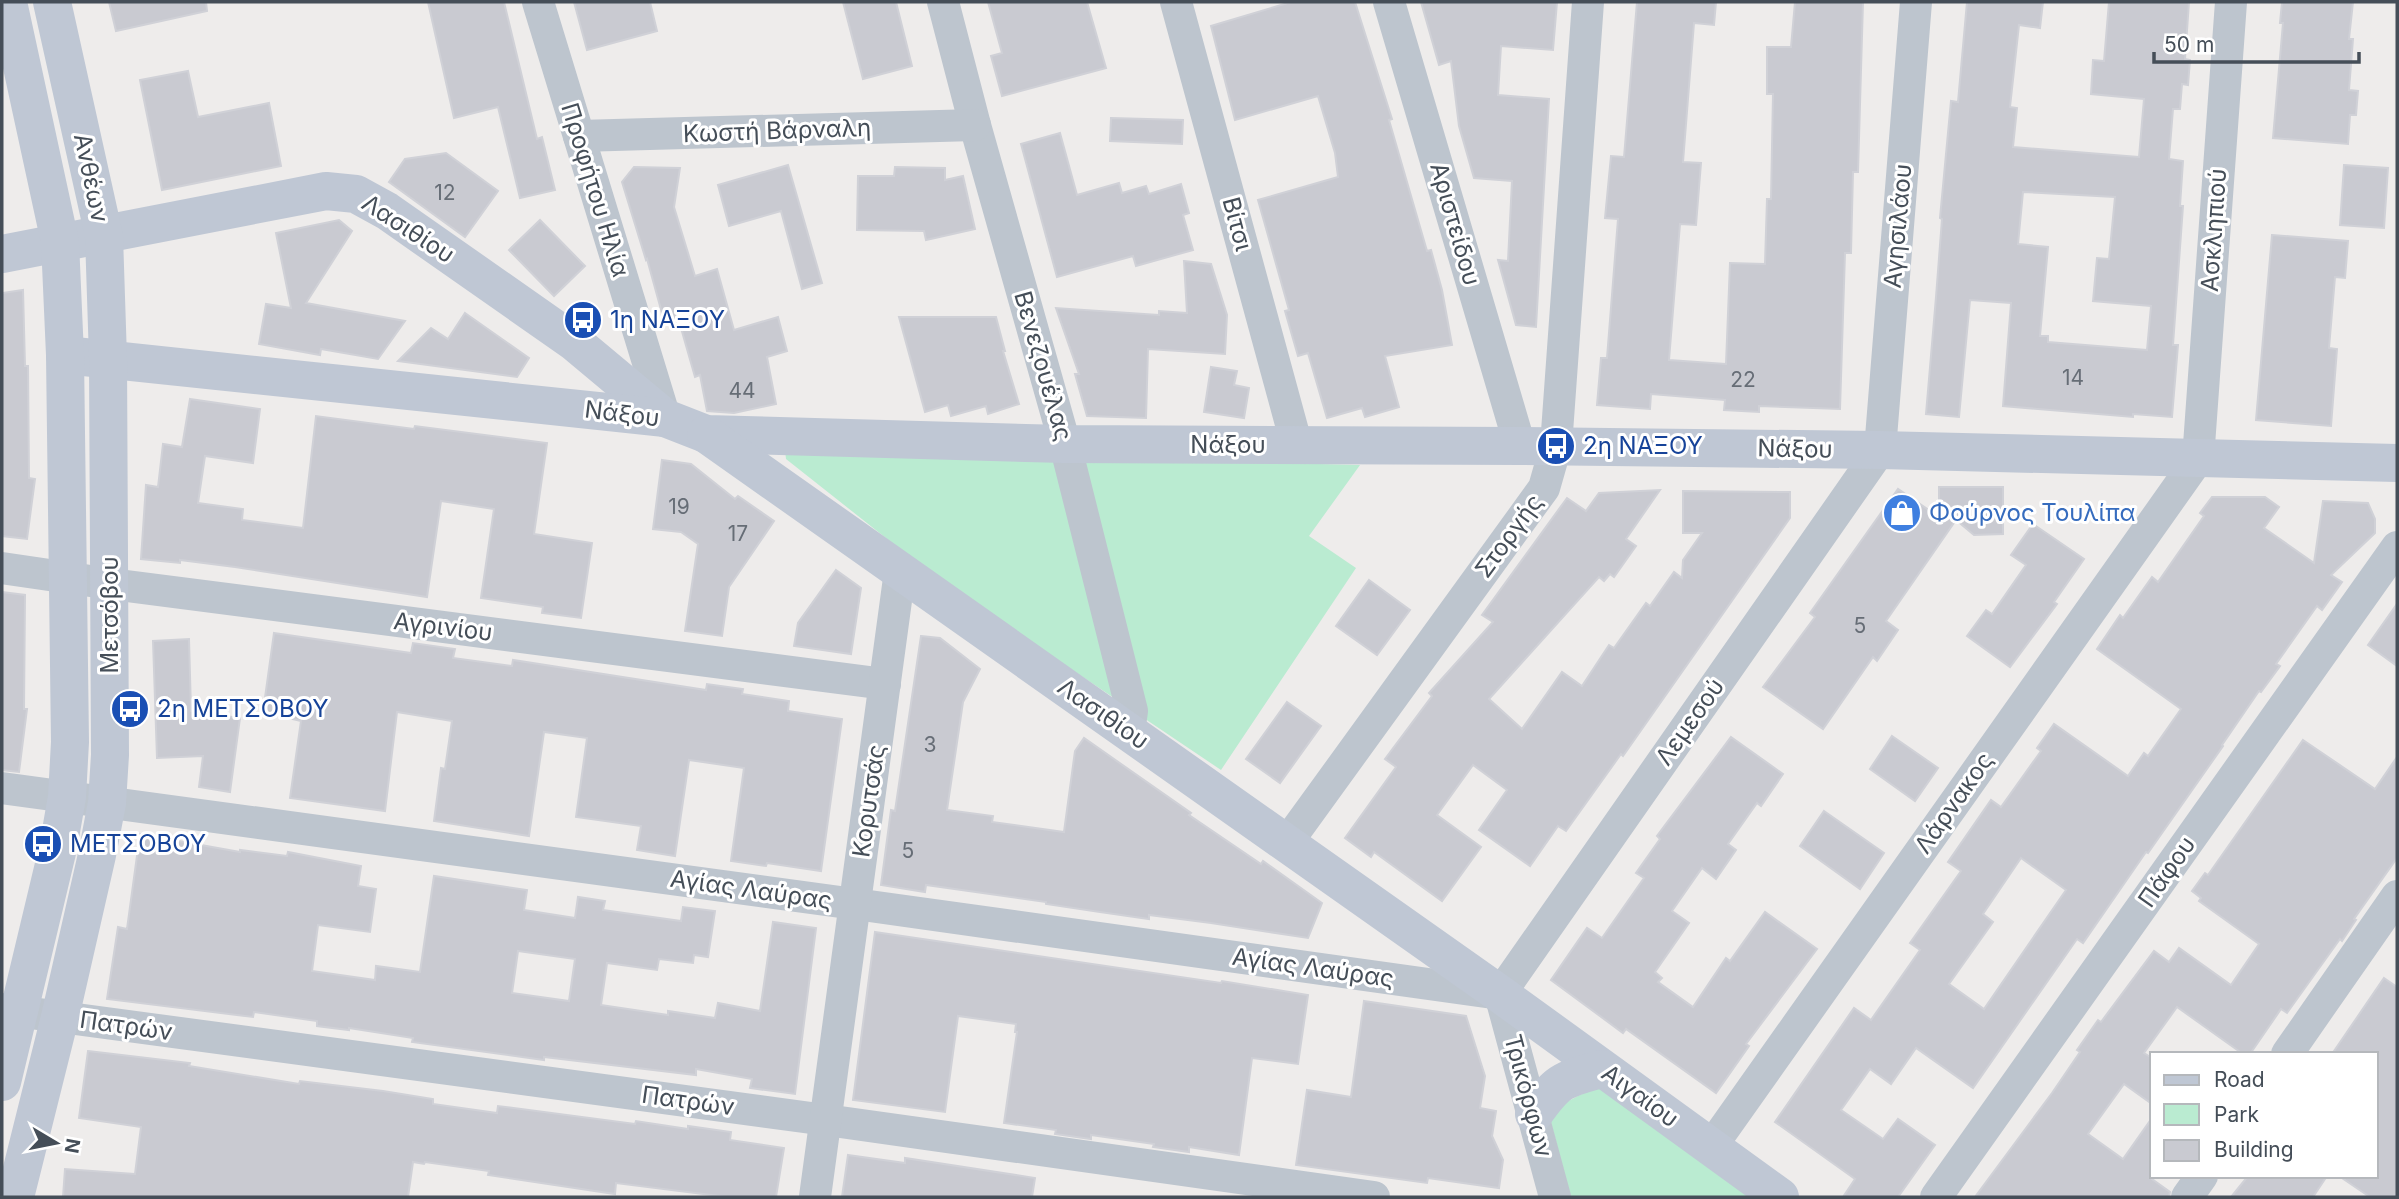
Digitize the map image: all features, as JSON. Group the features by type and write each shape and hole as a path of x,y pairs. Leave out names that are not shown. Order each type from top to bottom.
{"street":[{"name":"Ανθέων","path":"8,2 60,242 65,355"},
{"name":"Ανθέων","path":"52,2 104,236 108,358"},
{"name":"Προφήτου Ηλία","path":"538,2 665,418"},
{"name":"Βενεζουέλας","path":"943,2 1065,444 1132,711 1129,732"},
{"name":"Βίτσι","path":"1176,2 1297,446"},
{"name":"Αριστείδου","path":"1389,2 1538,446"},
{"name":"Στοργής","path":"1286,844 1544,488 1538,446 1588,2"},
{"name":"Αγησιλάου","path":"1880,450 1916,2"},
{"name":"Ασκληπιού","path":"2198,459 2231,2"},
{"name":"Κωστή Βάρναλη","path":"579,136 975,125"},
{"name":"Λασιθίου","path":"60,242 104,236 326,191 356,194 387,211 573,342 665,418"},
{"path":"2,254 60,242"},
{"name":"Νάξου","path":"65,355 665,418 706,434 1065,444 1880,450 2397,463"},
{"name":"Μετσόβου","path":"2,1082 10,1010 58,848 67,797 70,742 65,355"},
{"name":"Μετσόβου","path":"15,1197 60,1017 107,803 110,755 111,584 108,358"},
{"name":"Λασιθίου","path":"706,434 1500,995"},
{"name":"Λεμεσού","path":"1500,995 1880,450"},
{"name":"Λάρνακος","path":"1711,1147 2198,459"},
{"name":"Πάφου","path":"1936,1197 2397,547"},
{"name":"Αγρινίου","path":"2,568 885,684"},
{"name":"Κορυτσάς","path":"815,1197 901,571"},
{"name":"Αγίας Λαύρας","path":"2,788 1500,995"},
{"path":"2288,1052 2397,896"},
{"name":"Αιγαίου","path":"1500,995 1780,1197"},
{"name":"Τρικόρφων","path":"1500,995 1555,1197"},
{"name":"Πατρών","path":"10,1010 1374,1197"},
{"path":"1534,1114 1549,1093 1564,1079 1601,1069"},
{"path":"2187,1197 2201,1178"}],"green space":[{"path":"785,450 1360,465 1309,536 1356,568 1221,770 939,580 786,459"},
{"path":"1604,1082 1765,1197 1571,1197 1548,1112"}],"building":[{"path":"109,2 206,2 207,11 116,31"},
{"path":"428,2 504,2 537,139 542,137 555,190 520,198 498,107 454,118"},
{"path":"574,2 650,2 657,31 587,50"},
{"path":"843,2 896,2 912,66 863,79"},
{"path":"988,2 1087,2 1106,68 1002,96 991,56 1002,53"},
{"path":"1291,2 1355,2 1392,119 1389,120 1427,251 1431,250 1442,290 1452,345 1385,356 1399,407 1365,417 1362,408 1327,418 1308,353 1298,356 1285,311 1289,310 1258,200 1338,177 1335,153 1318,96 1235,120 1211,26"},
{"path":"1421,2 1557,2 1553,50 1501,46 1498,95 1549,99 1536,327 1516,325 1498,260 1508,261 1512,181 1474,178 1459,126 1451,61 1439,65"},
{"path":"1637,2 1716,2 1714,25 1694,23 1683,162 1701,163 1696,225 1680,224 1669,360 1726,364 1730,263 1765,264 1767,199 1771,199 1773,94 1767,94 1767,47 1791,47 1795,2 1863,2 1858,172 1853,172 1851,253 1845,253 1840,409 1759,406 1759,412 1724,410 1725,400 1651,394 1650,409 1597,405 1601,358 1607,358 1618,219 1605,218 1611,156 1624,157"},
{"path":"1967,2 2043,2 2040,28 2019,25 2010,107 2017,108 2013,147 2139,157 2144,99 2091,94 2093,60 2104,61 2109,2 2189,2 2185,59 2190,60 2188,85 2182,84 2180,109 2173,109 2169,159 2183,161 2180,206 2183,206 2173,345 2178,345 2172,417 2133,414 2133,417 2003,406 2011,303 1970,300 1959,417 1926,414 1951,101 1958,102","holes":["2023,192 2115,197 2109,259 2097,258 2093,301 2151,306 2147,350 2048,342 2048,336 2040,336 2048,247 2018,244"]},
{"path":"2282,2 2353,2 2349,39 2353,39 2349,90 2358,91 2356,115 2350,115 2348,144 2273,138 2283,23 2280,23"},
{"path":"188,71 198,117 269,103 281,166 162,190 140,80"},
{"path":"1111,118 1183,120 1182,144 1110,141"},
{"path":"1060,133 1077,195 1119,183 1122,193 1146,186 1149,194 1181,184 1189,213 1183,215 1193,250 1136,266 1133,256 1057,277 1021,144"},
{"path":"446,153 498,191 465,237 389,182 405,159"},
{"path":"788,165 822,283 802,289 781,211 729,226 718,185"},
{"path":"2344,165 2388,168 2384,228 2340,225"},
{"path":"634,167 680,168 674,207 695,276 717,269 734,330 778,317 787,351 767,357 776,404 734,413 707,411 700,375 695,377 679,321 665,324 622,182"},
{"path":"895,167 945,168 945,180 963,176 975,229 926,240 924,231 857,230 858,176 894,176"},
{"path":"339,220 352,231 306,303 405,321 378,359 321,349 320,355 259,344 266,304 291,308 276,233"},
{"path":"540,220 585,266 554,296 509,250"},
{"path":"2272,235 2348,241 2345,278 2335,277 2329,348 2337,349 2331,426 2256,420"},
{"path":"1184,261 1211,264 1227,315 1225,354 1148,349 1146,418 1087,416 1075,374 1079,374 1056,308 1159,315 1159,311 1187,313"},
{"path":"23,290 25,366 28,366 29,478 35,479 27,539 2,536 2,293"},
{"path":"465,313 529,358 517,377 398,361 431,328 448,339"},
{"path":"899,317 996,317 1019,404 988,414 986,406 951,416 948,405 925,412"},
{"path":"1211,367 1237,371 1234,385 1249,388 1244,418 1204,412"},
{"path":"190,399 260,409 253,463 205,456 198,503 243,509 242,520 303,528 316,416 547,443 534,534 592,543 581,618 542,613 543,607 481,598 494,509 441,501 427,597 235,567 180,560 180,563 141,559 146,485 158,487 163,444 182,447"},
{"path":"662,460 691,464 735,499 738,496 774,521 729,587 722,636 685,631 698,544 681,532 653,529"},
{"path":"1939,487 2003,487 2003,534 1974,535 1956,520 1886,621 1898,630 1877,661 1873,657 1823,729 1763,687 1815,617 1810,613 1898,489 1939,517"},
{"path":"1660,490 1626,539 1636,546 1614,577 1610,574 1604,581 1599,577 1489,699 1522,729 1562,672 1582,686 1609,645 1614,648 1646,603 1650,606 1674,572 1682,578 1683,560 1702,533 1683,533 1683,491 1790,492 1790,518 1623,756 1621,754 1566,831 1558,826 1530,866 1479,830 1507,790 1473,765 1437,815 1481,847 1442,901 1374,852 1371,857 1345,838 1396,767 1385,759 1432,696 1429,693 1493,622 1482,615 1567,498 1586,511 1599,493"},
{"path":"2212,497 2265,497 2279,507 2264,528 2314,563 2323,501 2368,503 2375,519 2375,533 2331,575 2342,582 2322,610 2317,606 2276,664 2280,666 2261,692 2259,691 2148,853 2146,852 2083,943 2077,939 1973,1088 1916,1048 1891,1084 1870,1069 1841,1110 1883,1139 1898,1119 1935,1145 1898,1197 1843,1197 1855,1179 1775,1122 1854,1008 1871,1020 1920,950 1910,943 1961,871 1948,862 1991,800 2001,807 2041,751 2037,748 2054,724 2128,776 2144,753 2148,756 2181,709 2097,649 2120,615 2123,618 2152,577 2158,582 2204,516 2200,513","holes":["2021,858 2066,890 1984,1009 1949,984 1993,922 1983,914"]},
{"path":"2033,524 2084,559 2054,602 2057,604 2010,667 1967,636 1986,610 1992,614 2026,565 2011,555"},
{"path":"836,570 861,588 851,654 794,646 798,623"},
{"path":"1369,580 1410,610 1377,655 1336,626"},
{"path":"2,592 25,595 24,709 27,709 19,772 2,770"},
{"path":"2397,604 2397,666 2368,645"},
{"path":"274,633 411,653 413,643 455,649 453,658 512,666 513,660 706,690 707,684 743,689 742,694 789,701 788,711 842,719 821,871 731,861 744,768 689,760 675,856 637,850 641,826 576,817 587,738 544,732 529,836 434,821 441,768 445,769 452,721 397,712 385,811 290,798 301,721 263,712"},
{"path":"921,636 940,638 980,669 963,702 947,810 993,816 992,822 1064,832 1075,751 1084,738 1191,813 1189,815 1261,864 1263,861 1322,903 1308,938 1149,915 1149,919 926,885 925,892 881,885"},
{"path":"189,639 191,711 240,718 230,792 199,787 203,756 157,758 153,641"},
{"path":"1287,702 1321,726 1280,783 1246,759"},
{"path":"1892,736 1938,768 1915,801 1870,769"},
{"path":"1731,737 1783,774 1761,806 1757,803 1728,844 1736,850 1716,879 1702,868 1672,911 1689,923 1655,972 1662,978 1658,982 1693,1007 1726,958 1730,961 1765,912 1817,949 1746,1044 1749,1046 1716,1093 1626,1029 1623,1033 1551,980 1587,928 1602,938 1644,878 1636,873 1660,839 1657,836"},
{"path":"2303,740 2375,789 2397,757 2397,858 2354,919 2356,920 2342,941 2340,939 2287,1013 2281,1009 2251,1052 2240,1052 2177,1007 2144,1053 2150,1057 2150,1103 2124,1084 2088,1134 2123,1159 2150,1121 2150,1178 2170,1192 2169,1197 1975,1197 2052,1093 2098,1020 2101,1022 2154,951 2169,962 2179,948 2231,985 2259,944 2199,901 2201,898 2192,891 2205,873 2208,875"},
{"path":"1824,811 1884,853 1860,889 1800,846"},
{"path":"140,834 240,852 287,856 288,852 361,866 358,886 376,889 370,932 318,925 312,971 375,980 376,966 420,972 434,876 527,890 524,910 575,918 578,897 605,901 603,910 681,921 683,907 715,911 708,957 694,955 693,963 659,959 657,970 607,963 601,1005 668,1015 668,1011 715,1018 718,1003 760,1011 773,922 816,928 795,1094 750,1088 752,1079 696,1069 696,1075 544,1057 544,1060 412,1042 413,1038 317,1026 317,1021 254,1012 253,1017 107,999 118,927 127,929","holes":["518,951 575,959 569,1001 512,993"]},
{"path":"875,932 1308,995 1298,1064 1252,1058 1239,1155 1189,1147 1189,1152 1091,1135 1091,1139 1055,1134 1056,1130 1004,1123 1016,1024 958,1016 945,1112 853,1100"},
{"path":"2384,978 2397,987 2397,1197 2370,1197 2342,1178 2378,1178 2378,1052 2333,1052"},
{"path":"1364,1001 1466,1016 1485,1076 1480,1108 1496,1111 1492,1136 1503,1160 1499,1188 1428,1178 1427,1183 1296,1165 1307,1090 1351,1097"},
{"path":"88,1051 190,1063 189,1066 299,1084 300,1081 383,1091 433,1099 433,1104 497,1113 498,1106 635,1124 636,1121 731,1132 730,1140 784,1148 776,1197 727,1197 616,1183 615,1194 488,1175 489,1171 413,1162 408,1197 63,1197 65,1169 135,1174 141,1127 79,1118"},
{"path":"848,1155 905,1163 905,1158 1035,1178 1032,1197 842,1197"},
{"path":"2246,1178 2326,1178 2313,1197 2231,1197"}],"place":[{"name":"1η ΝΑΞΟΥ","path":"583,320"},
{"name":"2η ΝΑΞΟΥ","path":"1556,446"},
{"name":"Φούρνος Τουλίπα","path":"1902,513"},
{"name":"2η ΜΕΤΣΟΒΟΥ","path":"130,709"},
{"name":"ΜΕΤΣΟΒΟΥ","path":"43,844"}]}
